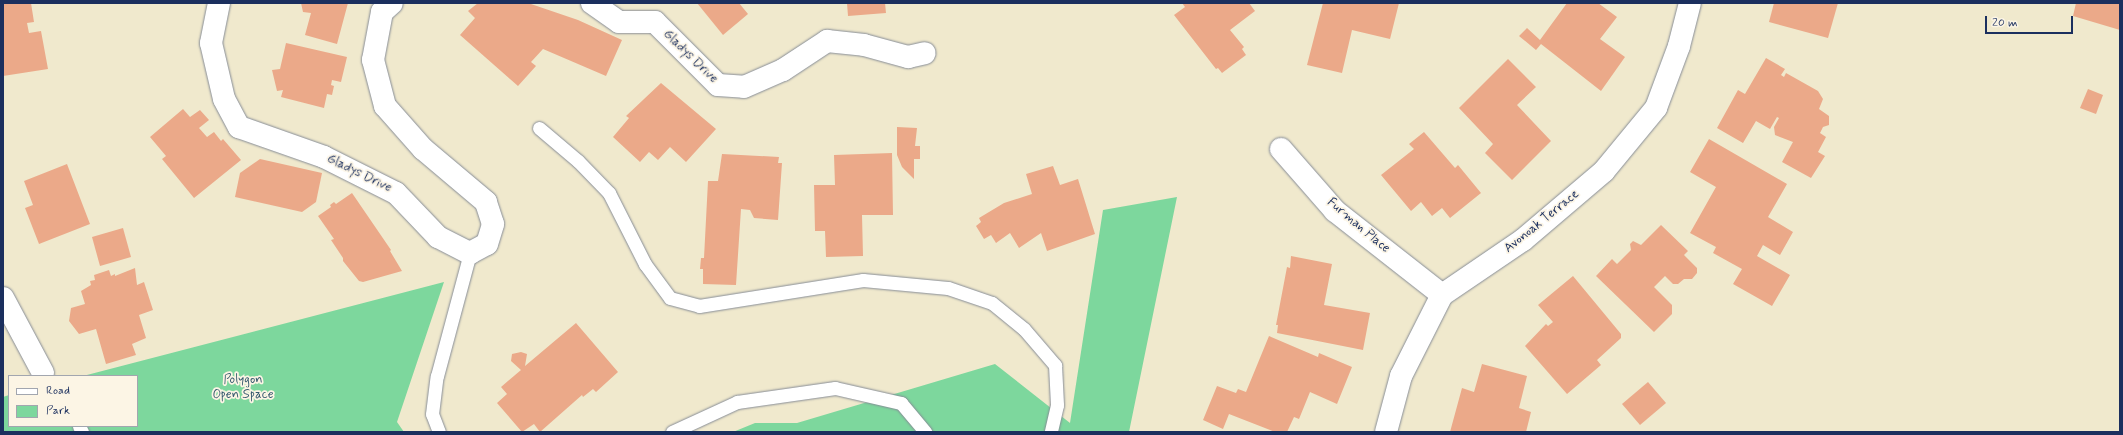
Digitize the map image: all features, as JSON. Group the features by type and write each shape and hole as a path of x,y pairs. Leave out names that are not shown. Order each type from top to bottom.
{"street":[{"name":"Gladys Drive","path":"219,3 211,43 224,99 239,127 324,157 396,193 438,238 470,253"},
{"path":"392,3 382,12 373,60 385,106 423,150 486,202 493,224 487,244 470,253"},
{"name":"Gladys Drive","path":"592,3 619,22 655,22 718,85 744,87 783,70 827,41 864,45 908,57 925,53"},
{"name":"Avonoak Terrace","path":"1386,432 1401,376 1442,295 1523,240 1604,171 1656,108 1679,46 1690,3"},
{"name":"Furman Place","path":"1281,149 1335,210 1442,295"},
{"path":"3,298 45,374"}],"lane":[{"path":"539,128 578,161 609,193 645,264 670,298 699,306 863,280 948,288 992,303 1024,329 1055,365 1057,405 1051,432"},
{"path":"439,432 432,414 437,376 470,253"},
{"path":"672,432 737,402 835,388 901,403 925,432"}],"green space":[{"path":"1177,197 1129,432 733,432 755,423 797,423 995,364 1070,423 1103,210"},
{"name":"Polygon Open Space","path":"444,282 397,422 404,432 3,432 3,397 8,395 8,427 138,427 138,375 87,375"}],"building":[{"path":"3,3 31,3 34,22 27,23 29,33 41,31 48,69 3,76"},
{"path":"301,3 348,3 337,44 305,35 311,13 303,12"},
{"path":"478,3 528,3 578,20 622,40 606,76 543,49 531,62 536,66 518,86 460,35 475,18 468,11"},
{"path":"697,3 739,3 748,14 723,35"},
{"path":"847,3 885,3 886,13 848,16"},
{"path":"1182,3 1249,3 1255,11 1230,30 1244,47 1242,49 1246,55 1222,73 1218,68 1216,69 1174,15 1185,7"},
{"path":"1323,3 1399,3 1390,39 1352,30 1342,73 1307,65"},
{"path":"1567,3 1598,3 1617,17 1600,39 1625,57 1601,91 1541,44 1536,50 1519,36 1527,28 1540,40"},
{"path":"1774,3 1838,3 1828,38 1769,22"},
{"path":"2076,3 2120,3 2120,30 2073,16"},
{"path":"286,43 347,57 341,82 332,80 331,85 334,86 332,95 327,94 324,108 281,97 283,90 277,91 272,70 280,69"},
{"path":"1766,58 1785,69 1781,75 1784,77 1786,73 1818,91 1823,99 1819,109 1829,116 1829,125 1823,127 1820,133 1826,137 1818,152 1825,156 1811,178 1782,162 1793,142 1775,135 1774,127 1779,118 1777,117 1770,129 1756,121 1743,143 1717,128 1738,90 1745,94"},
{"path":"1508,59 1536,87 1517,105 1551,141 1512,180 1485,153 1493,144 1459,108"},
{"path":"661,83 716,129 686,162 670,147 658,160 649,152 640,162 613,137 629,118 626,116"},
{"path":"2088,89 2103,95 2096,114 2080,108"},
{"path":"183,109 190,117 200,110 209,120 199,128 207,137 214,132 221,141 223,139 241,160 194,198 162,159 166,156 150,137"},
{"path":"897,127 917,128 915,146 920,146 920,159 914,159 914,179 902,167 897,155"},
{"path":"1424,132 1455,168 1458,165 1481,193 1450,218 1442,208 1432,216 1421,202 1411,211 1381,175 1414,149 1409,144"},
{"path":"1709,139 1787,184 1768,217 1793,232 1780,255 1763,245 1757,256 1790,275 1772,306 1733,284 1742,269 1713,253 1716,247 1690,233 1716,187 1690,172"},
{"path":"892,153 893,215 862,215 863,256 826,257 825,231 815,231 814,185 835,185 834,155"},
{"path":"722,154 779,157 778,163 782,163 778,220 754,218 750,210 741,209 736,285 703,284 703,269 700,269 701,258 704,258 708,181 718,181"},
{"path":"260,159 322,173 316,202 302,212 235,197 240,173"},
{"path":"67,164 90,224 39,244 25,208 33,205 24,181"},
{"path":"1053,166 1060,185 1078,179 1095,234 1047,251 1041,233 1019,248 1010,233 996,243 991,235 984,239 976,226 981,222 979,218 1004,203 1032,194 1026,174"},
{"path":"352,193 391,250 390,251 402,271 363,282 359,281 343,261 343,258 331,240 334,239 318,216 331,207 330,205 334,202 336,204"},
{"path":"1661,225 1688,251 1684,255 1697,268 1697,273 1692,279 1684,279 1678,284 1673,284 1665,276 1654,287 1672,305 1672,314 1654,332 1596,276 1612,259 1617,264 1631,250 1630,244 1633,241 1641,245"},
{"path":"123,228 131,257 100,266 92,237"},
{"path":"1291,256 1332,264 1324,305 1370,313 1363,350 1277,333 1278,325 1276,325 1287,267 1290,268"},
{"path":"135,268 137,285 144,282 153,310 139,315 146,338 132,344 136,355 106,364 96,329 79,334 69,321 71,308 85,304 81,291 91,285 90,281 95,280 94,275 109,270 111,276 115,274 115,276"},
{"path":"1573,276 1621,334 1621,338 1597,360 1601,365 1567,394 1525,346 1546,324 1548,326 1553,322 1538,305"},
{"path":"576,323 618,372 596,392 593,389 583,397 582,395 540,432 534,424 522,432 497,403 507,394 501,387 521,370 511,361 512,354 521,352 527,354 525,366"},
{"path":"1269,336 1318,357 1319,353 1352,367 1337,404 1310,392 1299,419 1294,417 1287,432 1275,432 1229,414 1223,429 1203,420 1217,386 1236,393 1238,389 1246,392"},
{"path":"1482,364 1527,376 1519,408 1531,412 1526,432 1450,432 1462,388 1474,392"},
{"path":"1648,382 1666,403 1640,425 1622,404"}]}
